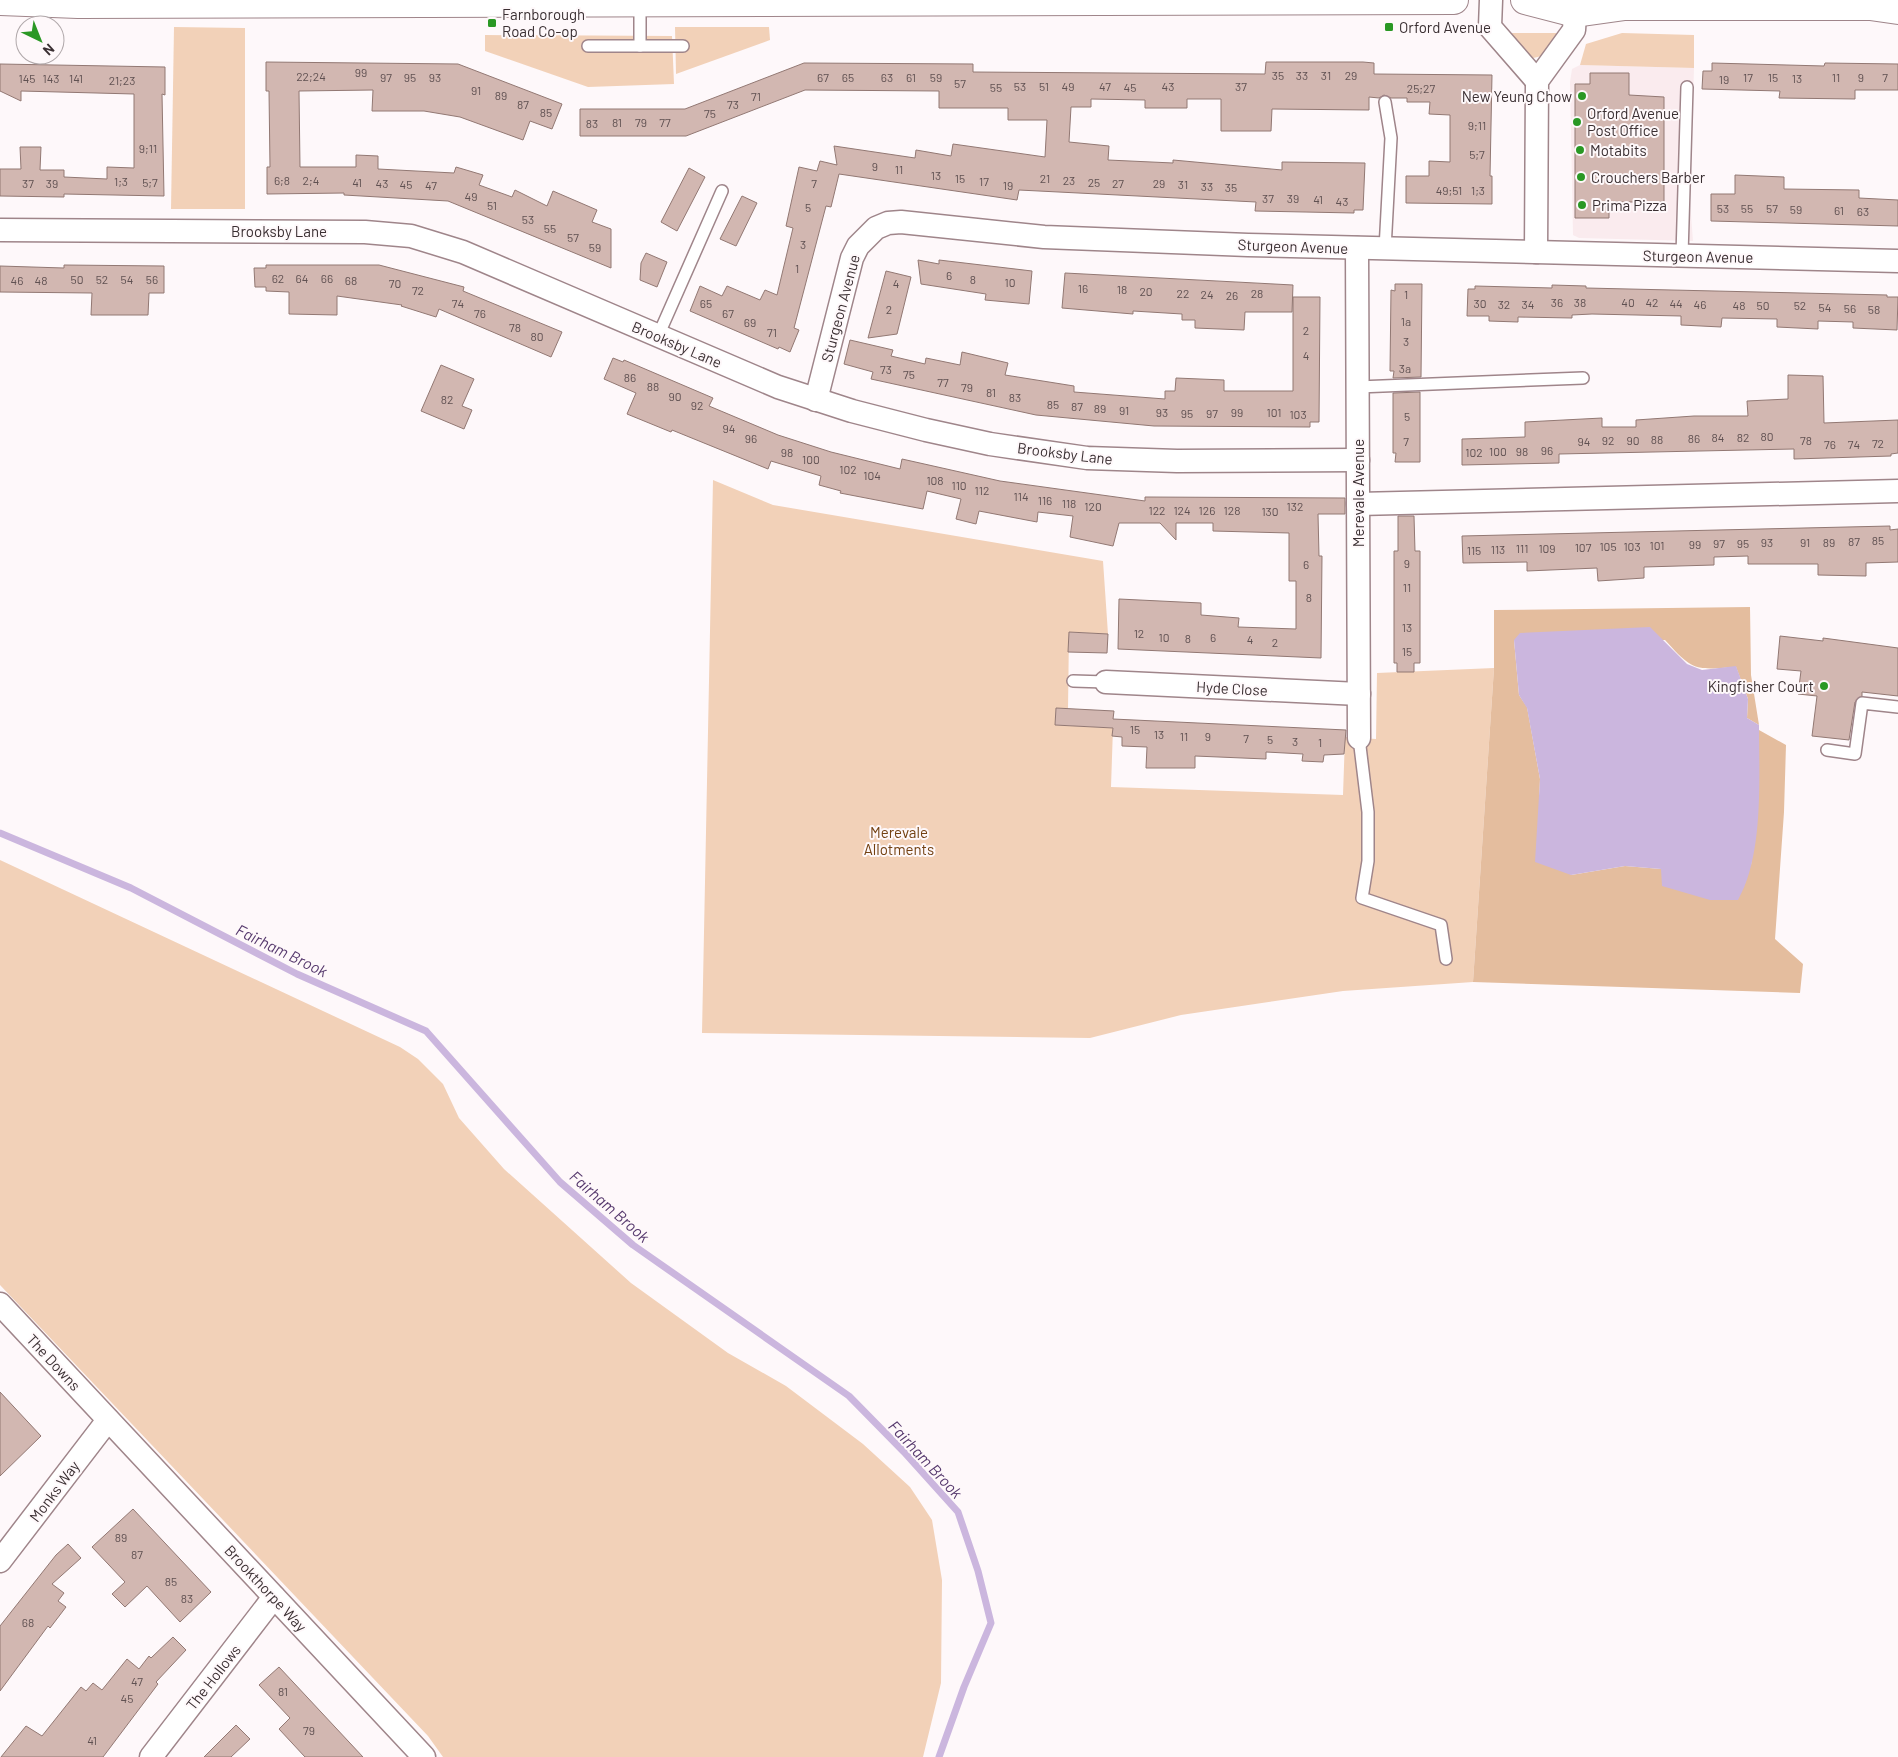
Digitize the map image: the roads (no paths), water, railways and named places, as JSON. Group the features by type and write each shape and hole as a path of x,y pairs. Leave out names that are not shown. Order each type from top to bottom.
{"street":[{"path":"0,1 78,4 238,2 640,3 669,1 1454,0"},
{"path":"1491,0 1490,27 1537,81"},
{"path":"1525,0 1576,6 1870,6 1898,10"},
{"path":"1870,6 1898,0"},
{"path":"1536,252 1537,81 1574,30 1576,6"},
{"name":"Sturgeon Avenue","path":"816,400 852,258 865,236 876,228 888,223 901,222 1044,237 1385,249 1898,260"},
{"name":"Brooksby Lane","path":"0,230 365,232 411,236 463,252 778,388 816,400 963,438 1087,458 1177,461 1358,460"},
{"name":"Merevale Avenue","path":"1357,248 1359,738"},
{"path":"1358,504 1898,491"},
{"name":"Hyde Close","path":"1106,682 1359,694"},
{"name":"The Downs","path":"0,1304 108,1420"},
{"name":"Monks Way","path":"0,1562 108,1420"},
{"name":"Brookthorpe Way","path":"108,1420 424,1757"},
{"name":"The Hollows","path":"151,1757 274,1597"}],"lane":[{"path":"640,3 640,46"},
{"path":"588,46 683,46"},
{"path":"1682,255 1687,86"},
{"path":"1385,102 1391,138 1385,249"},
{"path":"658,336 722,191"},
{"path":"1358,387 1583,378"},
{"path":"1073,681 1106,682"},
{"path":"1827,750 1855,754 1862,703 1898,707"},
{"path":"1359,738 1368,812 1368,861 1362,898 1440,926 1446,959"}],"waterway":[{"name":"Fairham Brook","path":"0,833 131,888 297,974 426,1031 560,1182 633,1245 849,1396 904,1452 958,1512 978,1571 991,1623 964,1687 939,1757"}],"place":[{"name":"Farnborough Road Co-op","path":"492,23"},
{"name":"Orford Avenue","path":"1389,27"},
{"name":"New Yeung Chow","path":"1582,96"},
{"name":"Orford Avenue Post Office","path":"1577,122"},
{"name":"Motabits","path":"1580,150"},
{"name":"Crouchers Barber","path":"1581,177"},
{"name":"Prima Pizza","path":"1582,205"},
{"name":"Kingfisher Court","path":"1824,686"}],"park label":[{"name":"Merevale Allotments","path":"899,840"}]}
